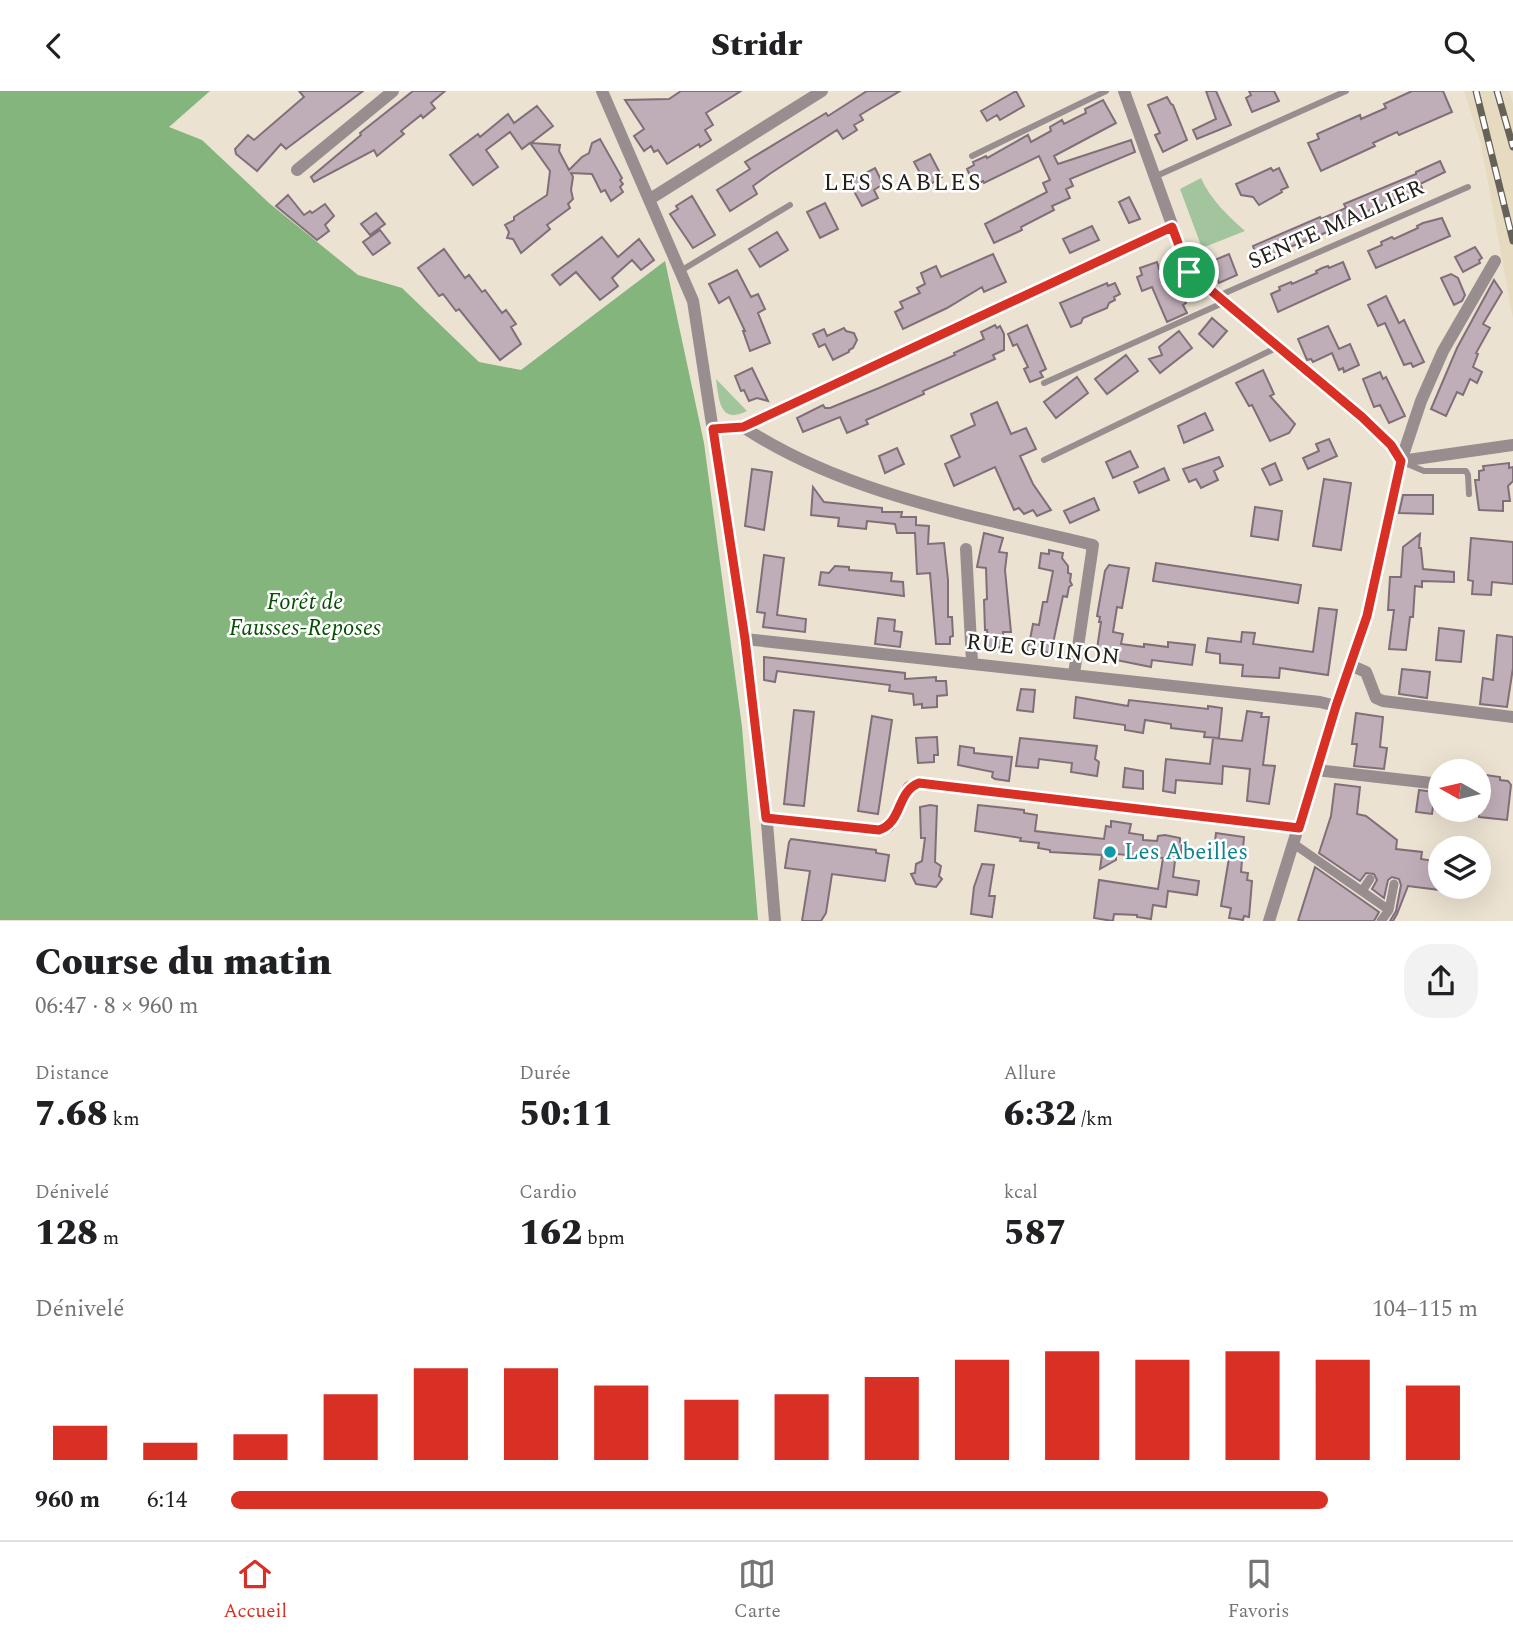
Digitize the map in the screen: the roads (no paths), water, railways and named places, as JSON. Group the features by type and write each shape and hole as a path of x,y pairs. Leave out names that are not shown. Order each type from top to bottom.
{"street":[{"path":"297,170 393,91"},
{"path":"602,91 682,270 693,301 745,639 775,921"},
{"path":"650,199 822,91"},
{"path":"1124,91 1189,272 1362,417 1391,445 1401,461"},
{"path":"713,429 743,427 1172,227"},
{"path":"1269,921 1367,616 1401,461 1443,351 1495,261"},
{"path":"743,427 768,444 882,491 1093,545 1074,674"},
{"path":"1401,461 1513,445"},
{"path":"966,549 972,663"},
{"name":"RUE GUINON","path":"745,639 1074,674 1336,706"},
{"path":"1350,665 1366,672 1376,698 1383,701 1513,717"},
{"path":"1316,770 1428,783"},
{"path":"766,818 879,830 894,821 909,787 919,783 1299,828"},
{"path":"1294,843 1389,910"},
{"path":"1362,891 1370,879"},
{"path":"1381,921 1389,910 1394,884"}],"lane":[{"path":"972,156 1106,91"},
{"path":"1154,177 1346,91"},
{"name":"SENTE MALLIER","path":"1044,383 1468,187"},
{"path":"682,270 790,205"},
{"path":"1044,460 1278,347"},
{"path":"1401,461 1424,471 1466,471 1469,494"}],"railway":[{"path":"1476,91 1513,241"},
{"path":"1497,91 1513,147"}],"place":[{"name":"Les Abeilles","path":"1110,852"}],"district":[{"name":"LES SABLES","path":"903,183"}],"park label":[{"name":"Forêt de Fausses-Reposes","path":"305,615"}]}
